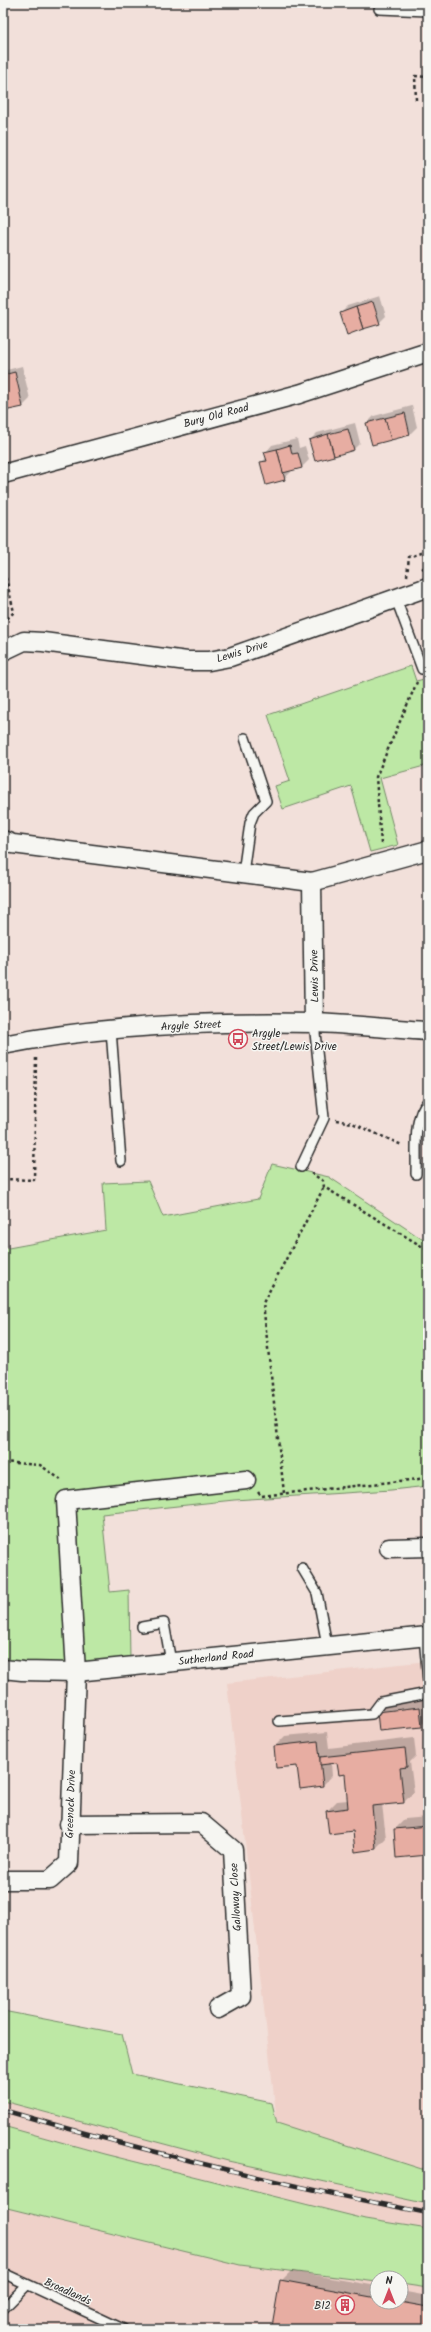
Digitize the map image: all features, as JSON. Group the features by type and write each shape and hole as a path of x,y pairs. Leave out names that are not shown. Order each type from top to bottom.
{"street":[{"name":"Bury Old Road","path":"3,474 299,394 428,352"},
{"name":"Lewis Drive","path":"4,647 24,641 43,642 187,661 209,661 230,657 428,587"},
{"path":"3,840 13,844 312,882 428,850"},
{"name":"Lewis Drive","path":"312,882 314,1023"},
{"name":"Argyle Street","path":"3,1045 37,1038 111,1030 201,1024 314,1023 428,1031"},
{"path":"66,1500 246,1480"},
{"name":"Greenock Drive","path":"3,1880 50,1880 69,1863 69,1824 76,1672 66,1500"},
{"path":"389,1548 428,1547"},
{"name":"Sutherland Road","path":"3,1669 22,1671 76,1672 426,1636"},
{"name":"Galloway Close","path":"69,1824 201,1823 233,1850 241,1996 218,2009"}],"lane":[{"path":"379,9 428,11"},
{"path":"396,599 425,668"},
{"path":"243,873 250,823 254,813 266,801 245,738"},
{"path":"301,1167 324,1118 314,1023"},
{"path":"111,1030 121,1161"},
{"path":"416,1174 418,1116 428,1101"},
{"path":"302,1568 317,1593 327,1645"},
{"path":"142,1626 164,1623 170,1662"},
{"path":"426,1636 428,1682"},
{"path":"279,1720 372,1714 381,1702 428,1693"},
{"name":"Broadlands","path":"3,2273 123,2329"},
{"path":"3,2309 27,2285"}],"path":[{"path":"416,100 415,76 428,77"},
{"path":"407,578 409,557 428,551"},
{"path":"3,566 14,612 3,623"},
{"path":"385,862 381,849 376,777 425,668"},
{"path":"3,1179 34,1180 37,1038"},
{"path":"324,1118 352,1123 417,1152"},
{"path":"284,1493 263,1304 324,1187 323,1181 301,1167"},
{"path":"324,1187 428,1250"},
{"path":"3,1462 40,1465 60,1479 66,1500"},
{"path":"246,1480 261,1496 428,1478"}],"shaded area":[{"path":"428,1661 428,2171 277,2123 227,1683"},
{"path":"3,2101 228,2161 428,2204 428,2229 365,2219 104,2154 3,2126"},
{"path":"3,2207 240,2265 369,2281 369,2310 409,2310 409,2285 428,2288 428,2329 3,2329"}],"green space":[{"path":"411,666 416,681 424,679 428,691 428,765 380,778 398,845 370,852 351,786 283,809 275,786 290,781 268,715"},
{"path":"272,1164 329,1177 428,1243 428,1486 391,1490 234,1500 102,1514 110,1592 129,1590 130,1661 69,1664 3,1660 3,1249 106,1230 103,1183 148,1181 163,1217 258,1199"},
{"path":"3,2011 122,2034 132,2074 272,2103 277,2123 428,2171 428,2204 228,2161 3,2101"},
{"path":"3,2126 104,2154 365,2219 428,2229 428,2288 409,2285 409,2270 369,2270 369,2281 240,2265 3,2207"}],"building":[{"path":"373,302 380,324 363,329 356,307"},
{"path":"356,307 363,329 347,335 340,313"},
{"path":"15,372 23,407 4,411 3,375"},
{"path":"405,413 410,435 391,440 385,418"},
{"path":"385,418 391,440 372,445 366,423"},
{"path":"348,429 354,450 334,456 328,434"},
{"path":"328,434 334,456 315,461 309,440"},
{"path":"290,445 292,454 298,453 302,468 283,473 277,449"},
{"path":"277,449 285,480 266,485 260,462 267,461 264,452"},
{"path":"420,1707 422,1727 379,1731 377,1712"},
{"path":"318,1741 323,1786 300,1789 297,1766 276,1768 274,1746"},
{"path":"405,1748 407,1767 400,1768 404,1803 372,1806 376,1849 355,1852 353,1831 329,1834 326,1811 348,1808 345,1774 339,1775 337,1763 320,1765 320,1757"},
{"path":"428,1826 428,1855 396,1858 394,1829"},
{"name":"B12","path":"280,2280 369,2297 369,2310 409,2310 409,2304 428,2307 428,2329 272,2327"}],"railway":[{"path":"3,2110 109,2140 214,2167 374,2203 428,2213"}],"place":[{"name":"Argyle Street/Lewis Drive","path":"238,1039"},
{"name":"B12","path":"345,2305"}]}
